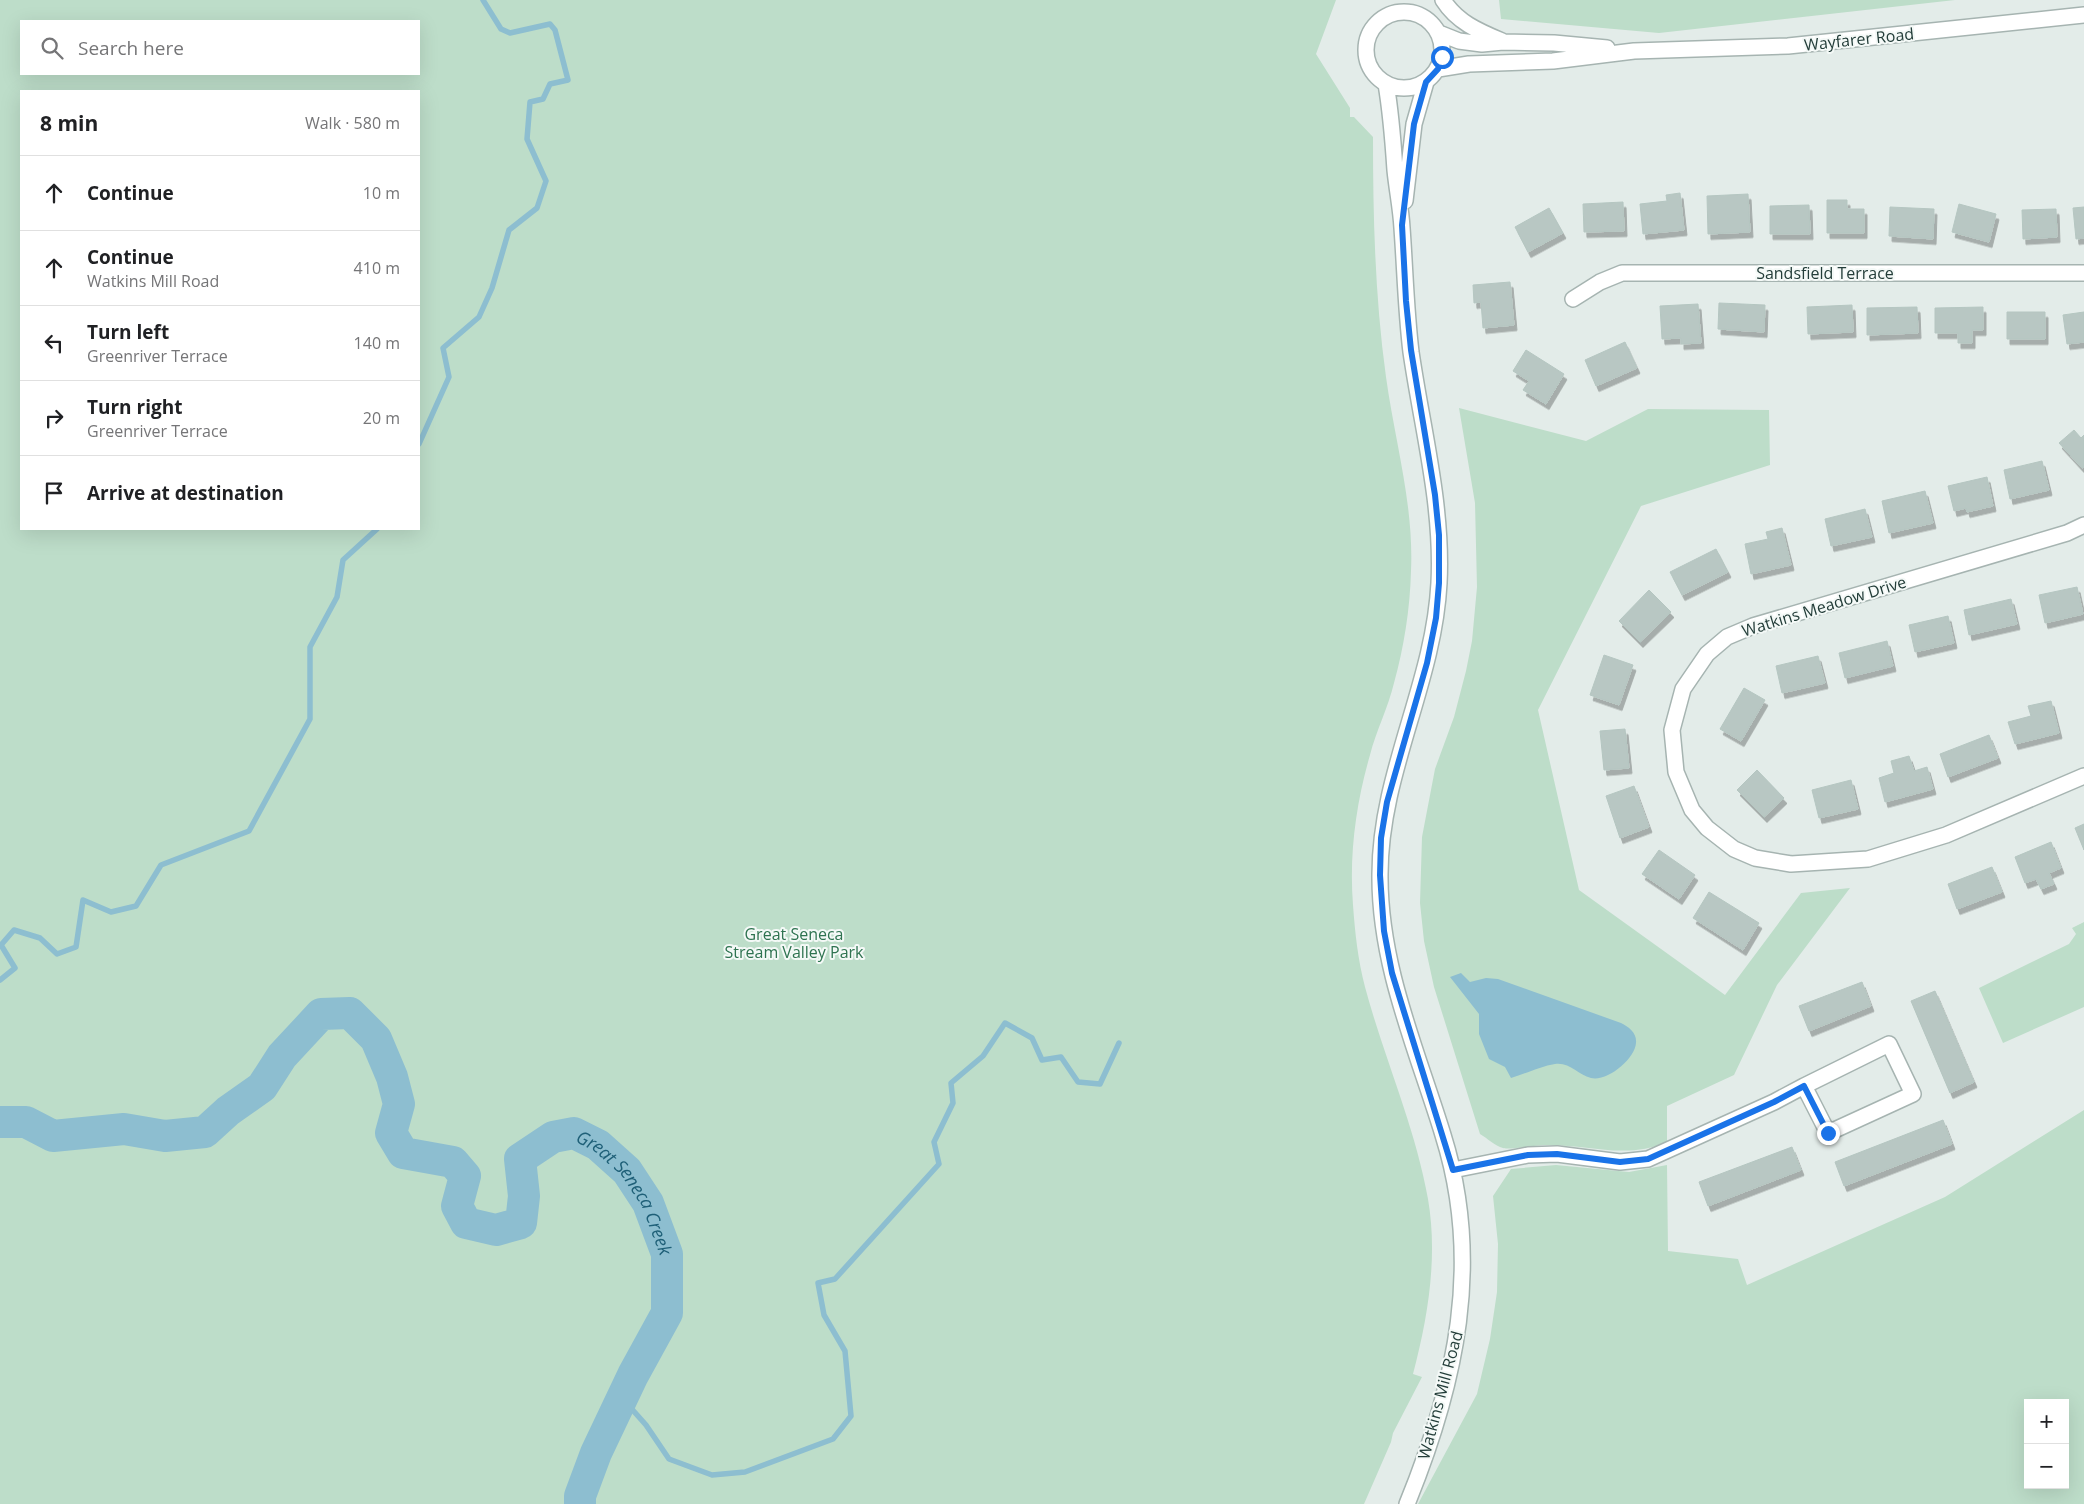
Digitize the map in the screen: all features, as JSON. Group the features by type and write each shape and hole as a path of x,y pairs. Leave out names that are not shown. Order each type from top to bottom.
{"street":[{"path":"1390,0 1382,18 1373,28 1367,39 1366,52 1372,70 1386,84 1406,89 1426,82 1438,69 1442,57 1439,33 1426,18 1420,0"},
{"path":"1443,0 1450,11 1472,28 1503,42"},
{"path":"1382,18 1393,13 1406,11 1426,18"},
{"name":"Wayfarer Road","path":"1438,69 1469,64 1553,61 1634,51 1788,46 2084,15"},
{"name":"Wayfarer Road","path":"1439,33 1459,41 1482,44 1503,42 1554,43 1634,51"},
{"name":"Watkins Mill Road","path":"1402,225 1414,124 1426,82"},
{"name":"Watkins Mill Road","path":"1386,84 1393,123 1411,350 1435,495 1439,535 1439,583 1436,618 1427,663 1387,802 1381,838 1380,900 1394,981 1453,1170 1461,1212 1464,1255 1463,1292 1450,1368 1437,1417 1417,1480 1407,1504"},
{"name":"Sandsfield Terrace","path":"1574,299 1600,282 1622,273 2084,273"},
{"name":"Watkins Meadow Drive","path":"2084,525 2067,533 1753,626 1727,637 1707,654 1683,689 1672,730 1676,772 1692,810 1707,828 1734,849 1755,858 1791,864 1868,859 1946,835 2084,776"},
{"path":"1453,1170 1528,1155 1557,1154 1620,1162 1648,1159 1774,1102 1804,1086 1889,1044 1914,1094 1828,1133 1804,1086"}],"green space":[{"name":"Great Seneca Stream Valley Park","path":"0,0 1336,0 1316,54 1350,108 1350,117 1354,117 1373,137 1374,227 1379,317 1386,377 1407,498 1411,546 1409,599 1401,656 1365,773 1357,810 1352,867 1354,915 1365,987 1422,1172 1428,1199 1432,1243 1432,1265 1427,1309 1413,1374 1422,1377 1393,1433 1391,1442 1364,1504 0,1504"},
{"path":"1499,0 1955,0 1659,33 1501,19"},
{"path":"1459,408 1586,441 1648,409 1769,410 1770,465 1641,506 1538,710 1579,890 1725,995 1801,893 1850,888 1777,985 1734,1075 1667,1106 1667,1142 1652,1147 1622,1151 1561,1145 1503,1148 1480,1134 1434,987 1424,941 1420,903 1422,837 1435,769 1454,717 1466,671 1472,641 1477,587 1475,503"},
{"path":"2084,922 2084,1007 2003,1043 1979,988 2069,944 2076,934 2072,928"},
{"path":"2084,1110 2084,1504 1418,1504 1477,1394 1490,1339 1497,1292 1498,1244 1493,1196 1511,1169 1556,1165 1629,1172 1667,1165 1668,1251 1738,1259 1747,1285 1945,1197"}],"water":[{"path":"1461,973 1470,982 1486,978 1498,979 1621,1023 1630,1028 1636,1039 1631,1056 1612,1073 1597,1078 1586,1076 1565,1065 1555,1064 1511,1078 1505,1067 1489,1059 1479,1034 1479,1014 1450,977"}],"building":[{"path":"1680,193 1684,230 1643,234 1640,204 1667,201 1666,195"},
{"path":"1748,194 1750,232 1708,234 1707,196"},
{"path":"1827,200 1847,200 1847,209 1864,209 1864,233 1827,233"},
{"path":"1623,202 1624,231 1584,232 1583,204"},
{"path":"1959,204 1996,214 1989,242 1952,232"},
{"path":"1809,205 1810,234 1770,234 1770,206"},
{"path":"1890,207 1934,209 1933,239 1889,236"},
{"path":"2084,207 2084,238 2076,239 2073,208"},
{"path":"1549,208 1563,233 1528,252 1515,227"},
{"path":"2056,209 2057,237 2023,239 2022,210"},
{"path":"1510,282 1514,325 1483,328 1481,302 1474,303 1473,285"},
{"path":"1719,303 1765,305 1764,332 1718,329"},
{"path":"1698,304 1701,343 1681,344 1681,338 1662,339 1660,306"},
{"path":"1852,305 1853,332 1808,334 1807,307"},
{"path":"1917,307 1918,333 1867,335 1867,308"},
{"path":"1983,307 1983,330 1972,330 1972,343 1958,343 1958,333 1935,333 1935,308"},
{"path":"2007,312 2045,312 2045,339 2007,339"},
{"path":"2084,312 2084,342 2067,344 2063,315"},
{"path":"1625,342 1637,368 1596,386 1585,360"},
{"path":"1526,350 1564,374 1546,404 1523,390 1529,381 1513,371"},
{"path":"2074,430 2081,438 2084,435 2084,467 2082,468 2059,443"},
{"path":"2042,461 2049,490 2010,499 2004,470"},
{"path":"1987,477 1993,506 1967,512 1966,508 1954,511 1948,486"},
{"path":"1925,491 1933,523 1889,533 1882,501"},
{"path":"1865,509 1872,537 1831,546 1825,519"},
{"path":"1782,528 1791,565 1751,574 1745,544 1768,539 1766,532"},
{"path":"1716,549 1728,572 1682,595 1670,572"},
{"path":"2077,587 2083,614 2045,623 2039,595"},
{"path":"1649,590 1671,612 1640,642 1619,621"},
{"path":"2011,599 2017,624 1969,635 1964,610"},
{"path":"1948,616 1954,643 1915,652 1909,625"},
{"path":"1887,641 1893,666 1845,678 1839,653"},
{"path":"1604,655 1633,665 1619,705 1590,695"},
{"path":"1818,656 1825,683 1782,693 1776,666"},
{"path":"1744,688 1765,700 1741,741 1720,729"},
{"path":"2051,701 2059,733 2015,744 2008,722 2031,716 2028,706"},
{"path":"1625,729 1629,768 1604,770 1600,731"},
{"path":"1989,735 1998,758 1948,777 1940,754"},
{"path":"1909,756 1914,771 1927,767 1933,789 1885,802 1879,778 1894,773 1891,761"},
{"path":"1757,770 1784,798 1764,817 1737,790"},
{"path":"1851,780 1858,809 1819,818 1812,790"},
{"path":"1634,786 1649,827 1620,838 1606,796"},
{"path":"2084,824 2084,850 2075,828"},
{"path":"2051,842 2061,868 2049,873 2054,884 2041,889 2036,879 2025,883 2015,857"},
{"path":"1659,850 1695,875 1679,899 1642,874"},
{"path":"1992,867 2002,892 1957,909 1948,884"},
{"path":"1709,892 1759,923 1743,950 1693,918"},
{"path":"1862,982 1871,1006 1809,1031 1799,1006"},
{"path":"1935,991 1974,1082 1950,1093 1911,1001"},
{"path":"1943,1120 1952,1144 1844,1186 1835,1162"},
{"path":"1792,1147 1801,1170 1708,1206 1699,1182"}],"waterway":[{"path":"420,442 449,377 443,348 479,317 492,288 509,230 537,208 546,181 527,139 530,102 543,99 550,84 568,80 555,30 550,24 510,33 501,29 483,0"},
{"path":"0,980 15,968 1,945 14,930 40,938 57,954 76,947 83,900 111,912 136,906 161,865 249,831 310,719 310,647 337,597 343,560 376,530"},
{"name":"Great Seneca Creek","path":"0,1122 26,1122 53,1136 124,1129 165,1136 205,1132 228,1111 262,1087 282,1056 321,1014 350,1013 376,1039 392,1077 399,1104 391,1133 403,1153 453,1162 465,1176 457,1206 466,1223 496,1230 521,1223 524,1196 520,1159 553,1137 574,1133 598,1145 627,1171 648,1203 667,1254 667,1313 633,1375 596,1453 580,1496 580,1504"},
{"path":"622,1398 646,1425 669,1459 712,1475 745,1472 833,1439 851,1416 845,1351 824,1315 818,1283 835,1279 939,1164 934,1142 953,1103 951,1083 983,1056 1005,1023 1032,1038 1042,1060 1061,1057 1078,1082 1100,1084 1119,1043"}],"route":[{"path":"1442,57 1438,69 1426,82 1414,124 1402,225 1411,350 1435,495 1439,535 1439,583 1436,618 1427,663 1387,802 1381,838 1380,900 1392,973 1453,1170 1528,1155 1557,1154 1620,1162 1648,1159 1774,1102 1804,1086 1828,1133"}]}
